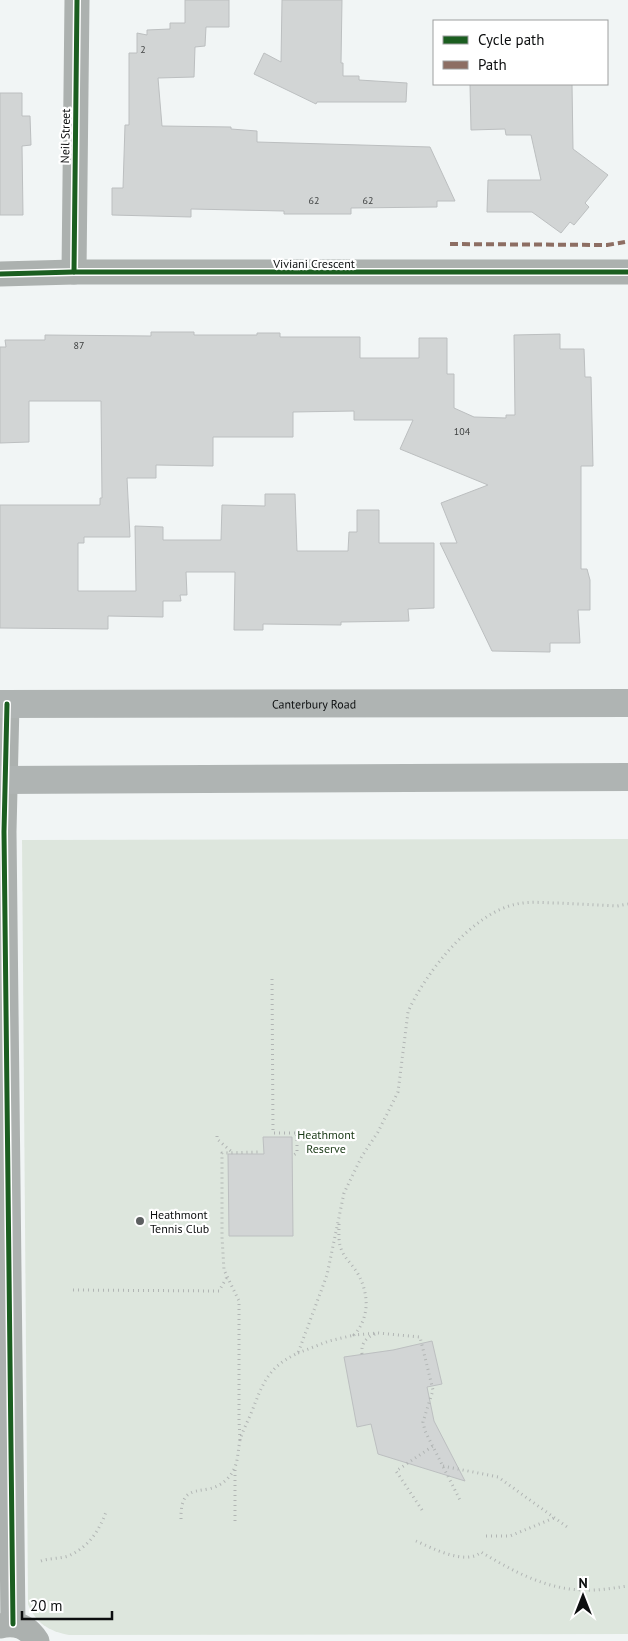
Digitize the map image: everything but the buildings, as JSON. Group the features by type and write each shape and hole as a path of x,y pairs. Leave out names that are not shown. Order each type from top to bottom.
{"main road":[{"name":"Canterbury Road","path":"3,704 628,703"},
{"path":"3,780 628,776"}],"street":[{"name":"Neil Street","path":"74,272 77,0"},
{"name":"Viviani Crescent","path":"0,274 74,272 628,272"},
{"path":"3,704 6,1625 22,1626 31,1632 37,1641"}],"path":[{"path":"298,1353 327,1275 339,1215 349,1181 398,1092 408,1012 440,960 454,944 478,923 506,907 516,904 534,902 617,906 628,904"},
{"path":"272,979 273,1133 297,1133 297,1153 292,1156"},
{"path":"216,1136 234,1153"},
{"path":"181,1519 181,1507 187,1495 197,1491 213,1489 221,1485 229,1478 239,1458 239,1301 224,1270 222,1153 262,1152"},
{"path":"339,1215 339,1242 347,1260 358,1274 366,1304 365,1319 354,1335"},
{"path":"73,1290 219,1291 227,1276"},
{"path":"240,1440 267,1377 280,1363 298,1353 354,1335 378,1334 420,1337 433,1390 423,1422 425,1430 461,1502"},
{"path":"362,1354 362,1345 367,1338 378,1334"},
{"path":"422,1510 396,1471 433,1446"},
{"path":"443,1466 498,1477 570,1528"},
{"path":"236,1467 236,1522"},
{"path":"37,1566 40,1561 67,1556 80,1549 99,1530 106,1512"},
{"path":"486,1536 510,1536 554,1518"},
{"path":"416,1542 452,1555 473,1557 481,1552 508,1568 548,1585 562,1588 581,1590 628,1586"}],"green space":[{"name":"Heathmont Reserve","path":"628,839 628,1634 69,1635 44,1625 31,1611 28,1604 22,840"}],"marked path":[{"path":"450,244 607,245 625,242"}],"cycle path":[{"path":"74,272 77,0"},
{"path":"0,274 74,272 628,272"},
{"path":"7,704 4,832 13,1624"}],"place":[{"name":"Heathmont Tennis Club","path":"140,1221"}]}
